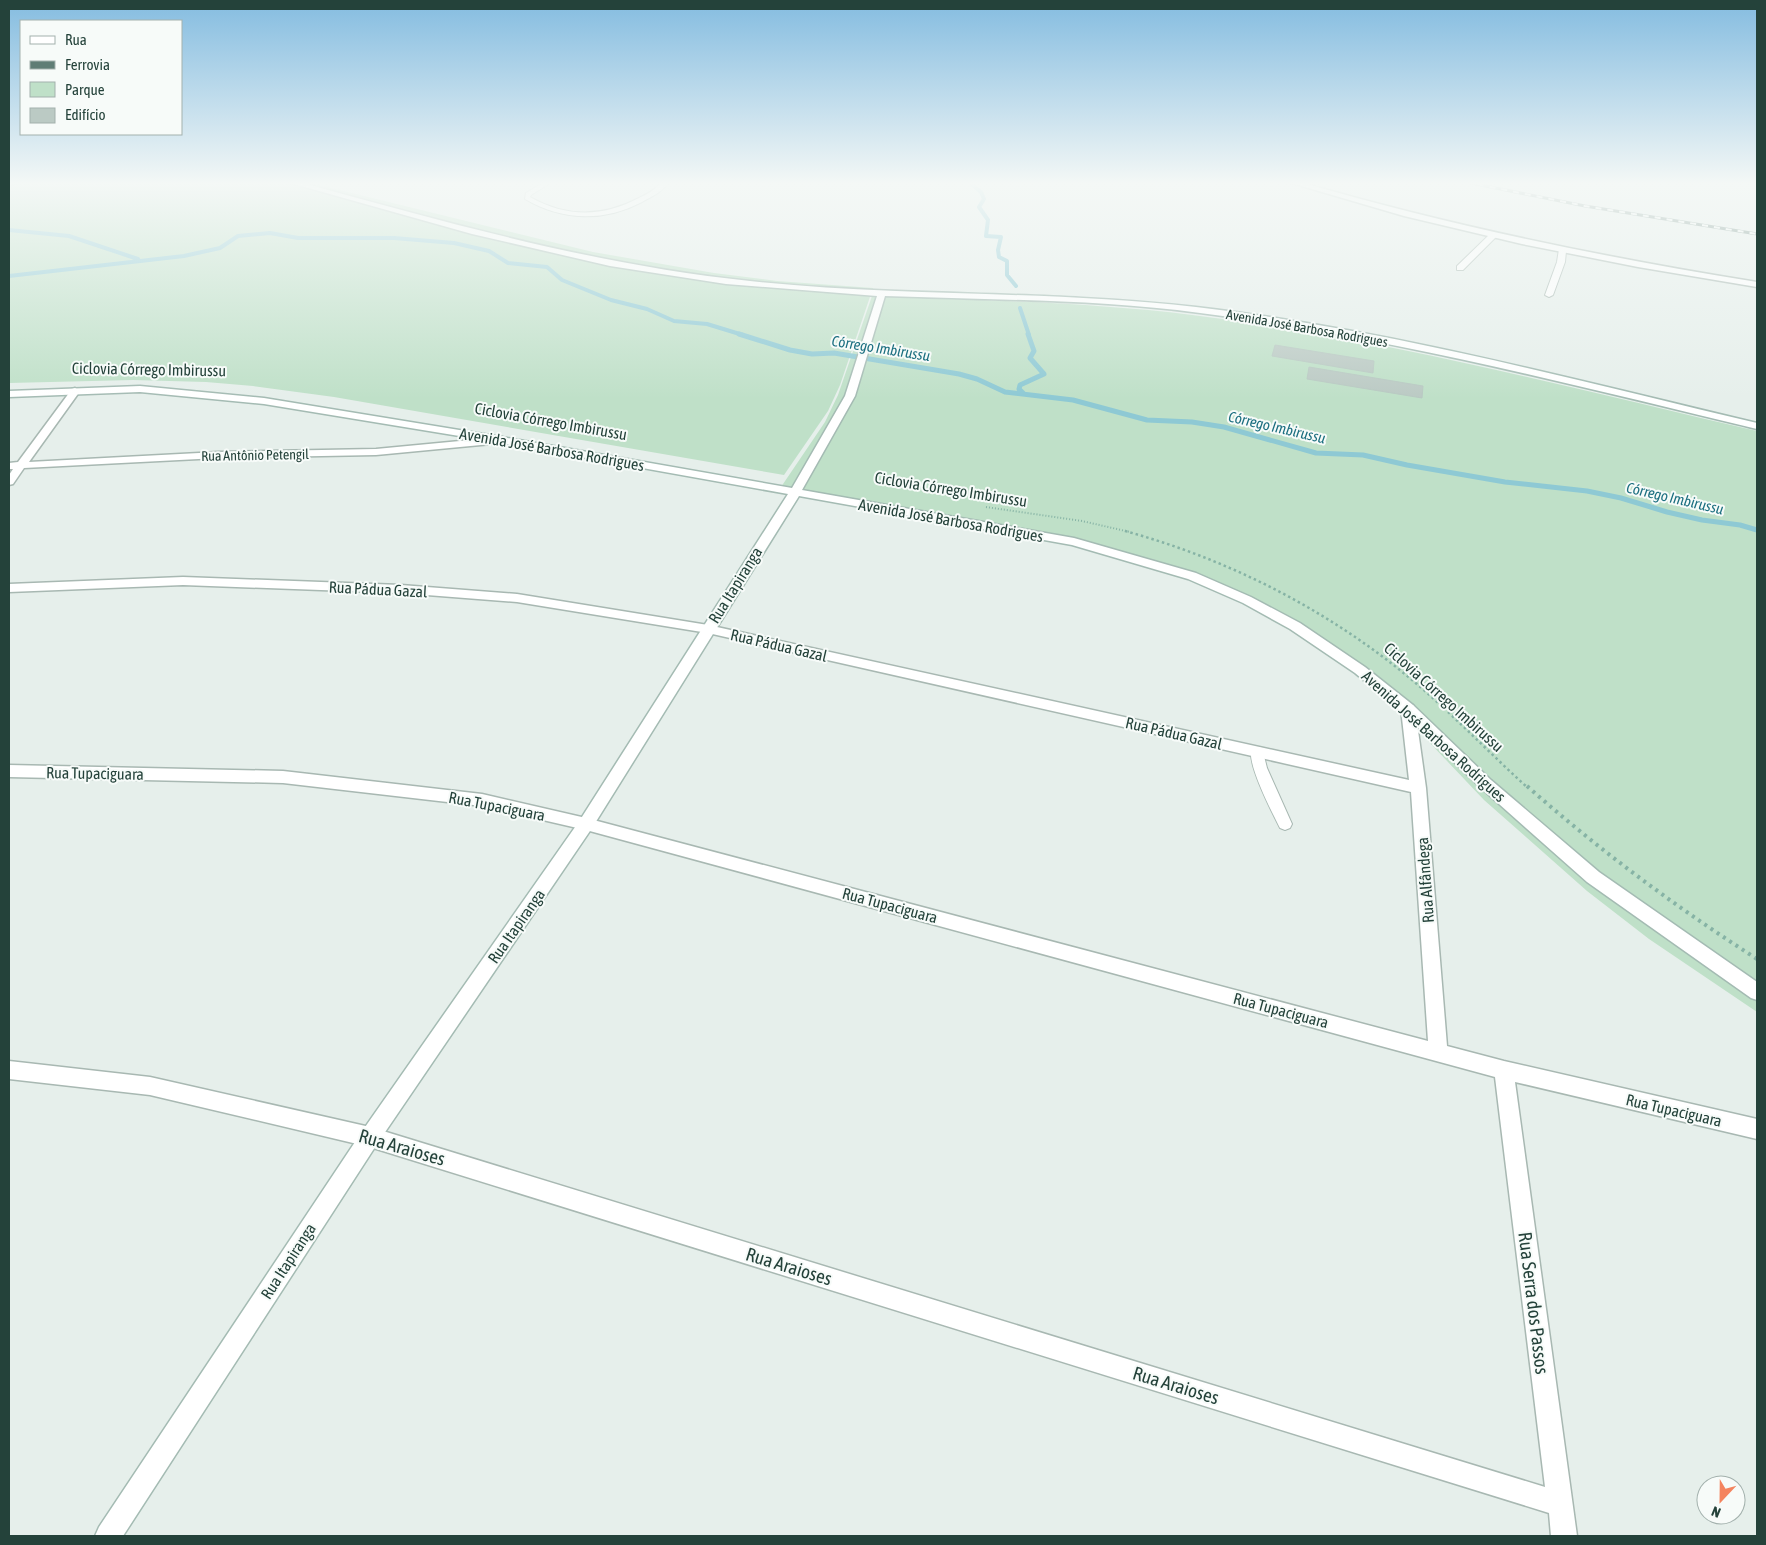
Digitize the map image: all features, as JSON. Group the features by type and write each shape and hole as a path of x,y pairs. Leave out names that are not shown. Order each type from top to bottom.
{"street":[{"name":"Avenida José Barbosa Rodrigues","path":"567,254 651,271 774,286 882,293 1067,300 1198,310 1326,330 1413,348 1757,426"},
{"path":"1580,254 1757,285"},
{"name":"Rua Itapiranga","path":"108,1536 370,1137 586,824 794,491 850,396 882,293"},
{"name":"Avenida José Barbosa Rodrigues","path":"9,394 140,389 264,401 502,440 1074,542 1192,576 1247,600 1295,626 1360,670 1408,709 1486,784 1593,877 1757,992"},
{"path":"9,482 75,391"},
{"name":"Rua Antônio Petengil","path":"9,466 218,455 376,452 502,440"},
{"name":"Rua Pádua Gazal","path":"9,588 183,581 401,590 518,598 708,629 1418,788"},
{"name":"Rua Alfândega","path":"1408,709 1418,788 1438,1052"},
{"name":"Rua Tupaciguara","path":"9,771 284,777 482,800 586,824 1504,1070 1757,1129"},
{"name":"Rua Araioses","path":"9,1070 150,1086 370,1137 1559,1504"},
{"name":"Rua Serra dos Passos","path":"1504,1070 1564,1536"}],"lane":[{"path":"1460,268 1474,254"},
{"path":"1549,295 1561,262 1562,254"},
{"path":"1257,752 1260,768 1285,824"}],"path":[{"name":"Ciclovia Córrego Imbirussu","path":"984,506 1085,522 1169,544 1232,568 1323,616 1367,645 1402,672 1522,783 1585,837 1662,897 1757,959"}],"green space":[{"path":"9,254 605,254 714,273 777,281 873,288 840,385 828,411 784,475 334,397 253,386 206,382 133,380 9,383"},
{"path":"872,296 1112,307 1192,315 1263,325 1405,350 1757,431 1757,1012 1649,939 1587,891 1484,800 1393,704 1358,672 1247,601 1143,559 781,487 825,422 838,395"}],"building":[{"path":"1275,345 1374,361 1373,373 1272,356"},
{"path":"1309,367 1423,386 1422,398 1307,379"}],"waterway":[{"path":"123,254 138,259"},
{"name":"Córrego Imbirussu","path":"9,276 193,254"},
{"name":"Córrego Imbirussu","path":"494,254 508,263 547,267 562,280 611,300 647,309 674,321 707,324 743,335"},
{"path":"999,254 999,257 1007,261 1007,275 1016,286"},
{"path":"1020,308 1029,335"},
{"name":"Córrego Imbirussu","path":"739,334 790,350 812,354 834,353 959,374 977,379 1005,392 1073,400 1147,420 1192,422 1224,427 1316,453 1363,455 1407,465 1505,482 1587,491 1621,498 1667,512 1702,520 1740,525 1757,530"},
{"path":"1024,394 1019,389 1020,385 1044,374 1030,358 1034,351 1028,334"}]}
